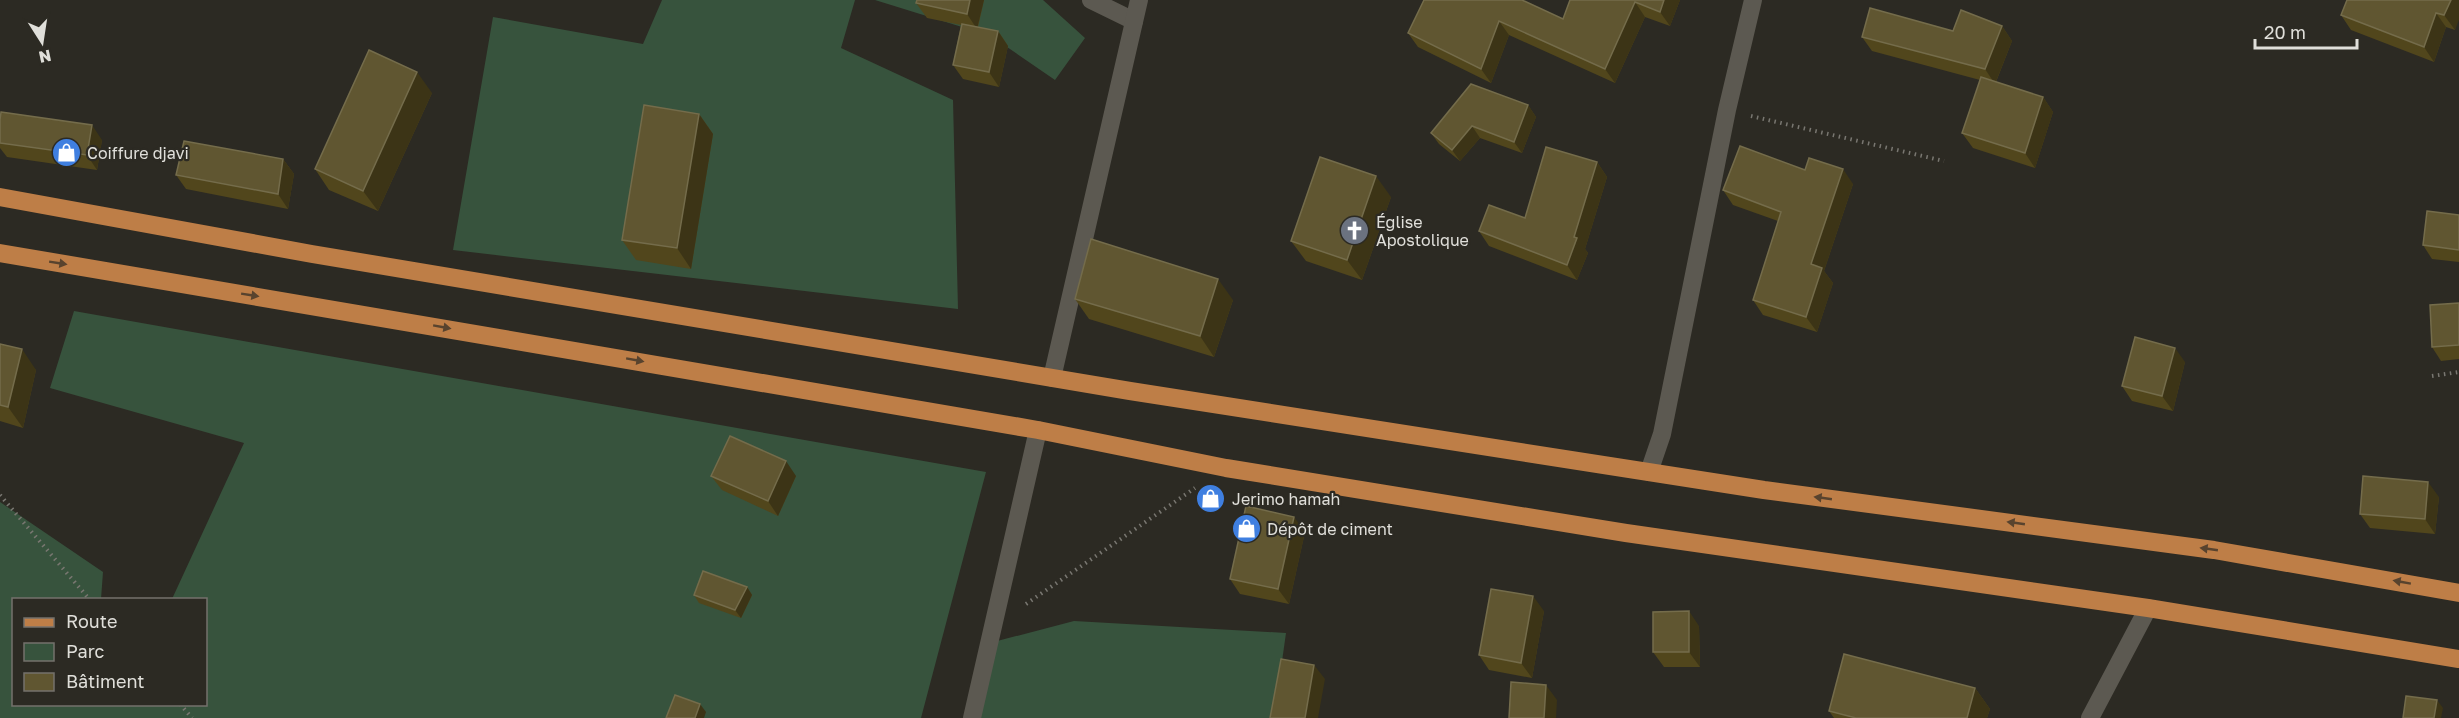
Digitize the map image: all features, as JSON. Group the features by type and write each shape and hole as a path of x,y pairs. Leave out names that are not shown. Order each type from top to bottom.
{"main road":[{"path":"0,197 335,258 1052,378 1776,492 2214,550 2459,593"},
{"path":"0,253 1038,430 1226,468 1626,533 2148,608 2459,659"}],"street":[{"path":"1091,0 1134,21"},
{"path":"1052,378 1139,0"},
{"path":"1649,472 1662,434 1727,110 1753,0"},
{"path":"972,718 1038,430"},
{"path":"2090,718 2148,608"}],"path":[{"path":"1727,110 1944,161"},
{"path":"2432,376 2459,372"},
{"path":"992,627 1226,468"},
{"path":"0,495 88,598"},
{"path":"181,706 192,718"}],"green space":[{"path":"662,0 855,0 841,48 953,100 958,309 453,250 493,17 643,44"},
{"path":"875,0 1043,0 1085,38 1055,80 991,36"},
{"path":"74,311 986,472 921,718 0,718 0,502 103,572 101,598 12,598 12,706 207,706 207,598 172,598 244,443 50,388"},
{"path":"1074,621 1286,633 1274,718 965,718 982,645"}],"building":[{"path":"917,0 970,0 967,14 916,3"},
{"path":"1424,0 1522,0 1563,19 1570,0 1664,0 1660,12 1635,2 1605,69 1499,21 1481,69 1408,33"},
{"path":"2347,0 2451,0 2444,15 2436,13 2424,47 2341,15"},
{"path":"1870,8 1953,31 1961,10 2002,26 1985,69 1862,37"},
{"path":"962,24 998,31 989,72 953,65"},
{"path":"369,50 417,72 363,191 315,169"},
{"path":"1981,77 2043,97 2025,153 1962,133"},
{"path":"1471,84 1528,105 1514,142 1472,126 1452,150 1431,133"},
{"path":"644,105 699,114 677,248 622,240"},
{"path":"1,112 92,125 87,155 0,143"},
{"path":"184,141 283,159 278,194 176,175"},
{"path":"1740,146 1805,170 1809,158 1843,169 1811,264 1822,268 1806,317 1753,300 1781,212 1723,190"},
{"path":"1546,147 1597,162 1574,237 1577,238 1567,265 1479,231 1489,205 1525,218"},
{"path":"1320,157 1376,176 1347,260 1291,241"},
{"path":"2427,211 2459,215 2459,250 2423,245"},
{"path":"1091,239 1218,279 1200,336 1075,299"},
{"path":"2459,303 2459,345 2432,347 2430,305"},
{"path":"2135,337 2175,348 2162,396 2122,386"},
{"path":"0,344 22,349 8,407 0,405"},
{"path":"730,436 786,461 768,501 711,476"},
{"path":"2363,476 2428,482 2425,519 2360,514"},
{"path":"1246,506 1294,517 1278,589 1230,579"},
{"path":"703,571 747,587 735,610 694,595"},
{"path":"1491,589 1533,596 1521,663 1479,655"},
{"path":"1689,611 1689,652 1653,652 1653,612"},
{"path":"1844,654 1975,688 1967,718 1856,718 1829,711"},
{"path":"1281,659 1314,665 1305,718 1270,718"},
{"path":"1511,682 1546,685 1544,718 1509,718"},
{"path":"675,695 700,704 695,718 666,718"},
{"path":"2406,696 2437,700 2434,718 2403,718"}],"place":[{"name":"Coiffure djavi","path":"66,153"},
{"name":"Église Apostolique","path":"1355,231"},
{"name":"Jerimo hamah","path":"1211,499"},
{"name":"Dépôt de ciment","path":"1246,529"}]}
